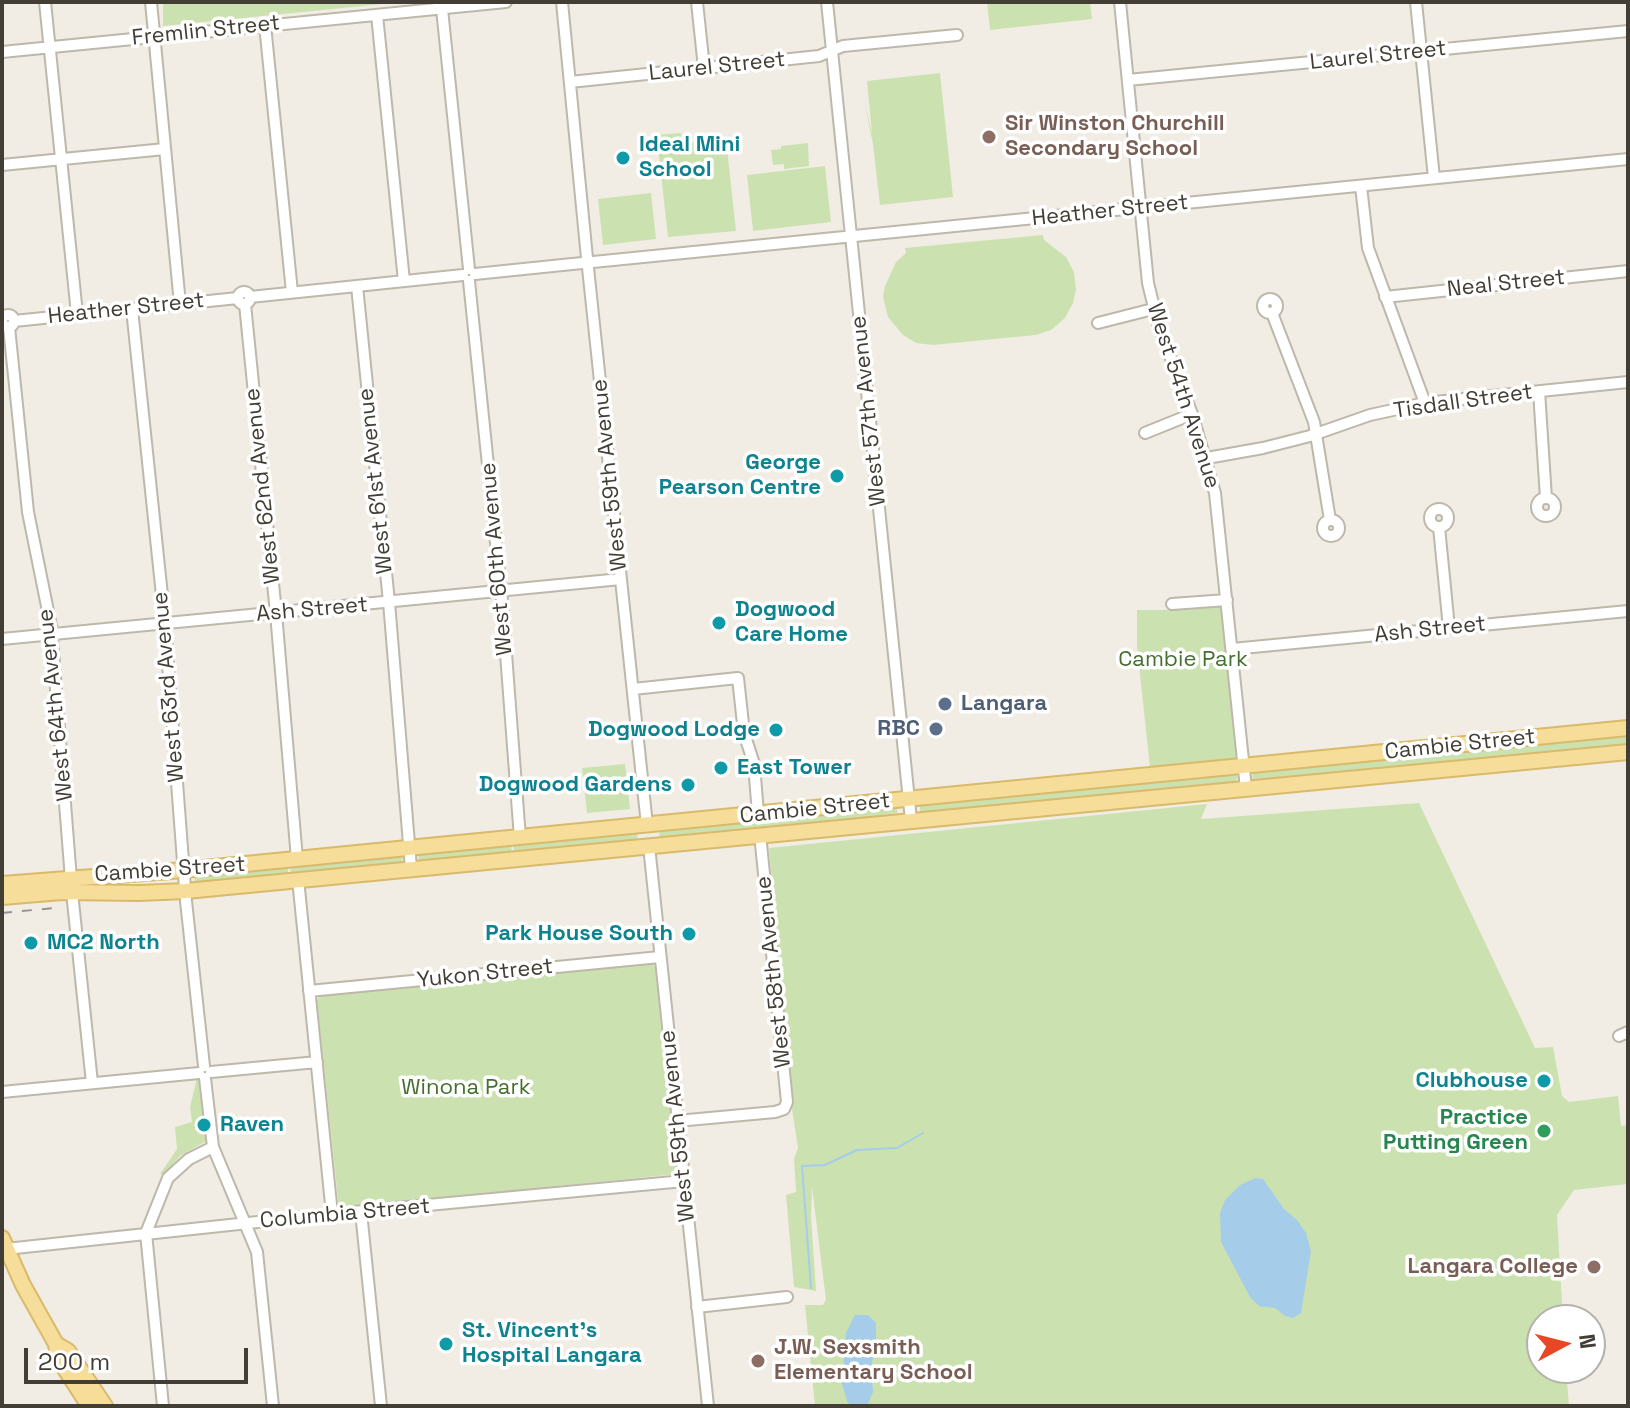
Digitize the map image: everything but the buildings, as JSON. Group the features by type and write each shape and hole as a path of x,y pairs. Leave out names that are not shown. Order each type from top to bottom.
{"main road":[{"name":"Cambie Street","path":"2,884 72,885 139,893 186,891 411,868 758,814 1628,728"},
{"name":"Cambie Street","path":"2,897 184,870 520,838 648,832 760,834 1628,752"},
{"path":"4,1244 56,1344 58,1358 89,1406"},
{"path":"56,1344 68,1351 105,1406"}],"street":[{"path":"45,2 77,314"},
{"path":"151,2 180,304"},
{"name":"Fremlin Street","path":"2,52 506,2"},
{"name":"West 59th Avenue","path":"562,2 708,1406"},
{"path":"697,2 704,68"},
{"name":"West 57th Avenue","path":"827,2 911,820"},
{"name":"West 54th Avenue","path":"1120,2 1153,309 1207,458 1220,520 1246,789"},
{"path":"1416,2 1434,178"},
{"name":"West 60th Avenue","path":"442,9 501,592 520,838"},
{"path":"377,15 404,281"},
{"path":"265,25 292,292"},
{"name":"Laurel Street","path":"1128,80 1628,31"},
{"name":"Laurel Street","path":"570,82 821,56 843,46 957,35"},
{"path":"2,165 165,149"},
{"name":"Heather Street","path":"7,323 1628,159"},
{"path":"1361,186 1368,248 1425,403"},
{"name":"Neal Street","path":"1385,297 1628,271"},
{"name":"West 61st Avenue","path":"357,286 389,602 411,868"},
{"name":"West 62nd Avenue","path":"244,300 297,859"},
{"name":"West 63rd Avenue","path":"132,309 165,624 184,870 213,1147 257,1252 273,1406"},
{"path":"1098,323 1153,309"},
{"path":"1272,313 1317,434 1330,520"},
{"name":"West 64th Avenue","path":"7,323 28,512 52,634 92,1083"},
{"name":"Tisdall Street","path":"1207,458 1263,448 1317,434 1370,415 1425,403 1628,382"},
{"path":"1539,391 1546,498"},
{"path":"1145,433 1192,414"},
{"path":"1439,527 1449,628"},
{"name":"Ash Street","path":"2,639 621,579"},
{"path":"1172,604 1227,600"},
{"name":"Ash Street","path":"1232,649 1628,611"},
{"path":"633,689 738,678 744,733 754,764 758,814"},
{"name":"West 58th Avenue","path":"677,1121 775,1112 784,1109 788,1098 760,834"},
{"path":"298,879 332,1214"},
{"name":"Yukon Street","path":"309,991 660,957"},
{"path":"2,1092 317,1062"},
{"path":"163,1406 146,1233 168,1178 189,1159 213,1147"},
{"name":"Columbia Street","path":"4,1244 684,1181"},
{"path":"361,1212 381,1406"},
{"path":"697,1307 787,1297"}],"green space":[{"path":"163,2 403,2 163,26"},
{"path":"987,2 1090,2 1092,19 990,30"},
{"path":"940,73 953,197 880,205 864,100 872,133 867,81"},
{"path":"681,133 682,144 726,139 736,231 668,237 658,147 669,145 660,145 658,135"},
{"path":"808,143 809,166 784,169 784,164 773,165 771,150"},
{"path":"825,166 831,222 753,231 747,175"},
{"path":"651,193 656,239 603,245 598,199"},
{"path":"1043,235 1044,240 1066,257 1074,272 1076,290 1065,318 1051,330 1036,335 933,345 916,343 903,335 888,317 883,297 885,286 896,262 906,253 905,248"},
{"name":"Cambie Park","path":"1218,606 1223,611 1237,756 1231,760 1150,768 1137,646 1137,610"},
{"path":"1628,734 1628,746 1259,782 1252,778 1253,772"},
{"path":"625,764 630,809 587,813 582,768"},
{"path":"1235,774 1238,777 1234,784 927,814 920,812 920,803"},
{"path":"1419,803 1535,1048 1553,1047 1562,1096 1569,1102 1618,1096 1621,1126 1628,1125 1628,1184 1574,1190 1557,1215 1562,1304 1526,1304 1526,1384 1567,1384 1569,1406 815,1406 805,1305 823,1305 826,1300 812,1187 816,1291 794,1287 786,1195 796,1192 794,1159 798,1148 769,848 1207,804 1201,819"},
{"path":"897,805 897,813 660,839 659,830"},
{"path":"637,831 638,841 514,854 513,842"},
{"path":"511,843 512,854 419,862 418,853"},
{"path":"401,855 400,865 291,875 290,865"},
{"path":"288,865 288,876 195,883 194,875"},
{"name":"Winona Park","path":"651,963 655,967 677,1174 339,1208 317,1000 320,996"},
{"path":"197,1078 201,1082 208,1140 180,1156 165,1174 160,1174 177,1149 175,1127 192,1122 190,1107"}],"water":[{"path":"1255,1178 1263,1179 1284,1209 1297,1220 1306,1233 1311,1251 1301,1313 1293,1318 1275,1308 1259,1306 1250,1297 1221,1242 1220,1213 1225,1200 1240,1185"},
{"path":"855,1315 868,1315 876,1323 876,1348 871,1366 873,1392 867,1406 851,1406 842,1384 846,1333"}],"waterway":[{"path":"811,1288 802,1166 825,1165 857,1150 897,1148 923,1133"}],"railway":[{"path":"2,913 54,908"}],"place":[{"name":"Sir Winston Churchill Secondary School","path":"989,137"},
{"name":"Ideal Mini School","path":"623,158"},
{"name":"George Pearson Centre","path":"837,476"},
{"name":"Dogwood Care Home","path":"719,623"},
{"name":"Langara","path":"945,704"},
{"name":"RBC","path":"936,729"},
{"name":"Dogwood Lodge","path":"776,730"},
{"name":"East Tower","path":"721,768"},
{"name":"Dogwood Gardens","path":"688,785"},
{"name":"Park House South","path":"689,934"},
{"name":"MC2 North","path":"31,943"},
{"name":"Clubhouse","path":"1544,1081"},
{"name":"Raven","path":"204,1125"},
{"name":"Practice Putting Green","path":"1544,1131"},
{"name":"Langara College","path":"1594,1267"},
{"name":"St. Vincent's Hospital Langara","path":"446,1344"},
{"name":"J.W. Sexsmith Elementary School","path":"758,1361"}]}
